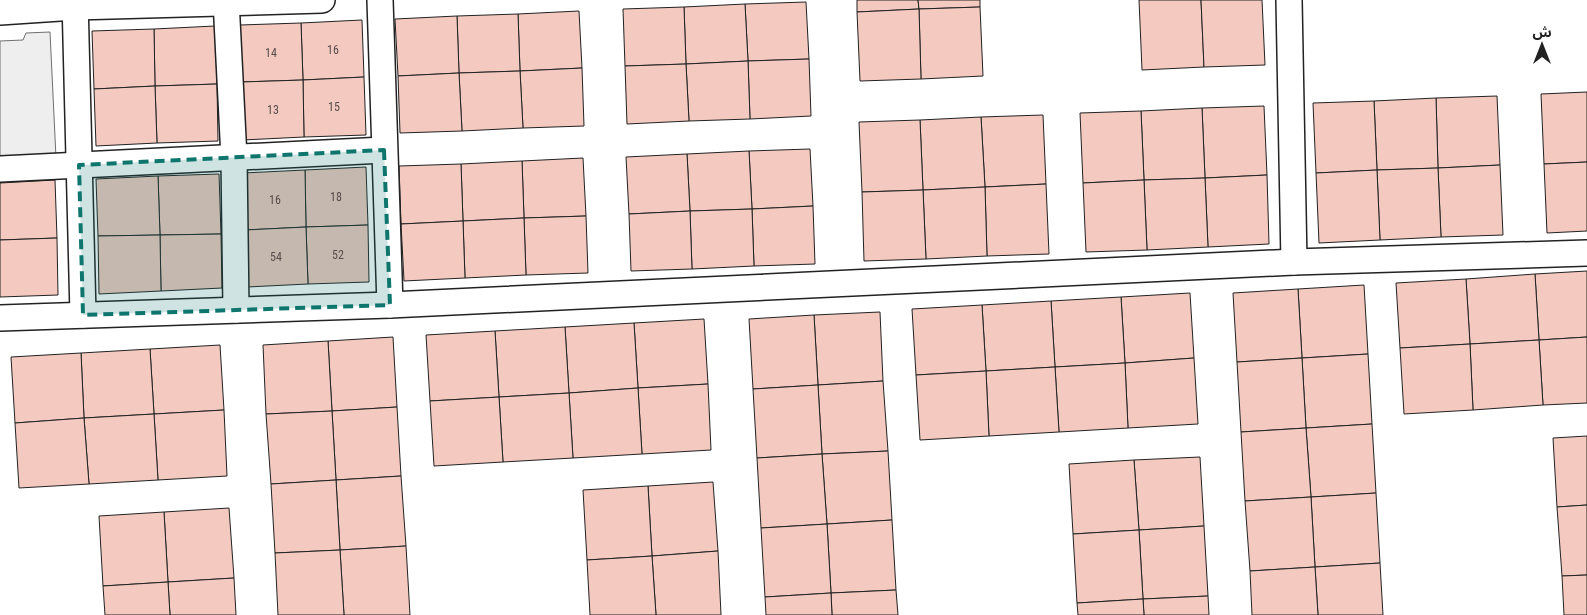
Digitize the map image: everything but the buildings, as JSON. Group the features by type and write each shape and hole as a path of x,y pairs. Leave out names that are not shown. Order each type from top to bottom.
{"street":[{"path":"0,12 75,4 322,0"},
{"path":"380,0 390,305"},
{"path":"1288,0 1294,262"},
{"path":"226,1 234,158 236,310"},
{"path":"75,4 82,315"},
{"path":"0,169 384,150"},
{"path":"0,318 390,305 1294,262 1587,252"}],"highlighted area":[{"path":"384,150 390,305 83,315 79,165"}],"shaded area":[{"path":"50,32 56,158 0,161 0,41 23,40 26,33"}]}
